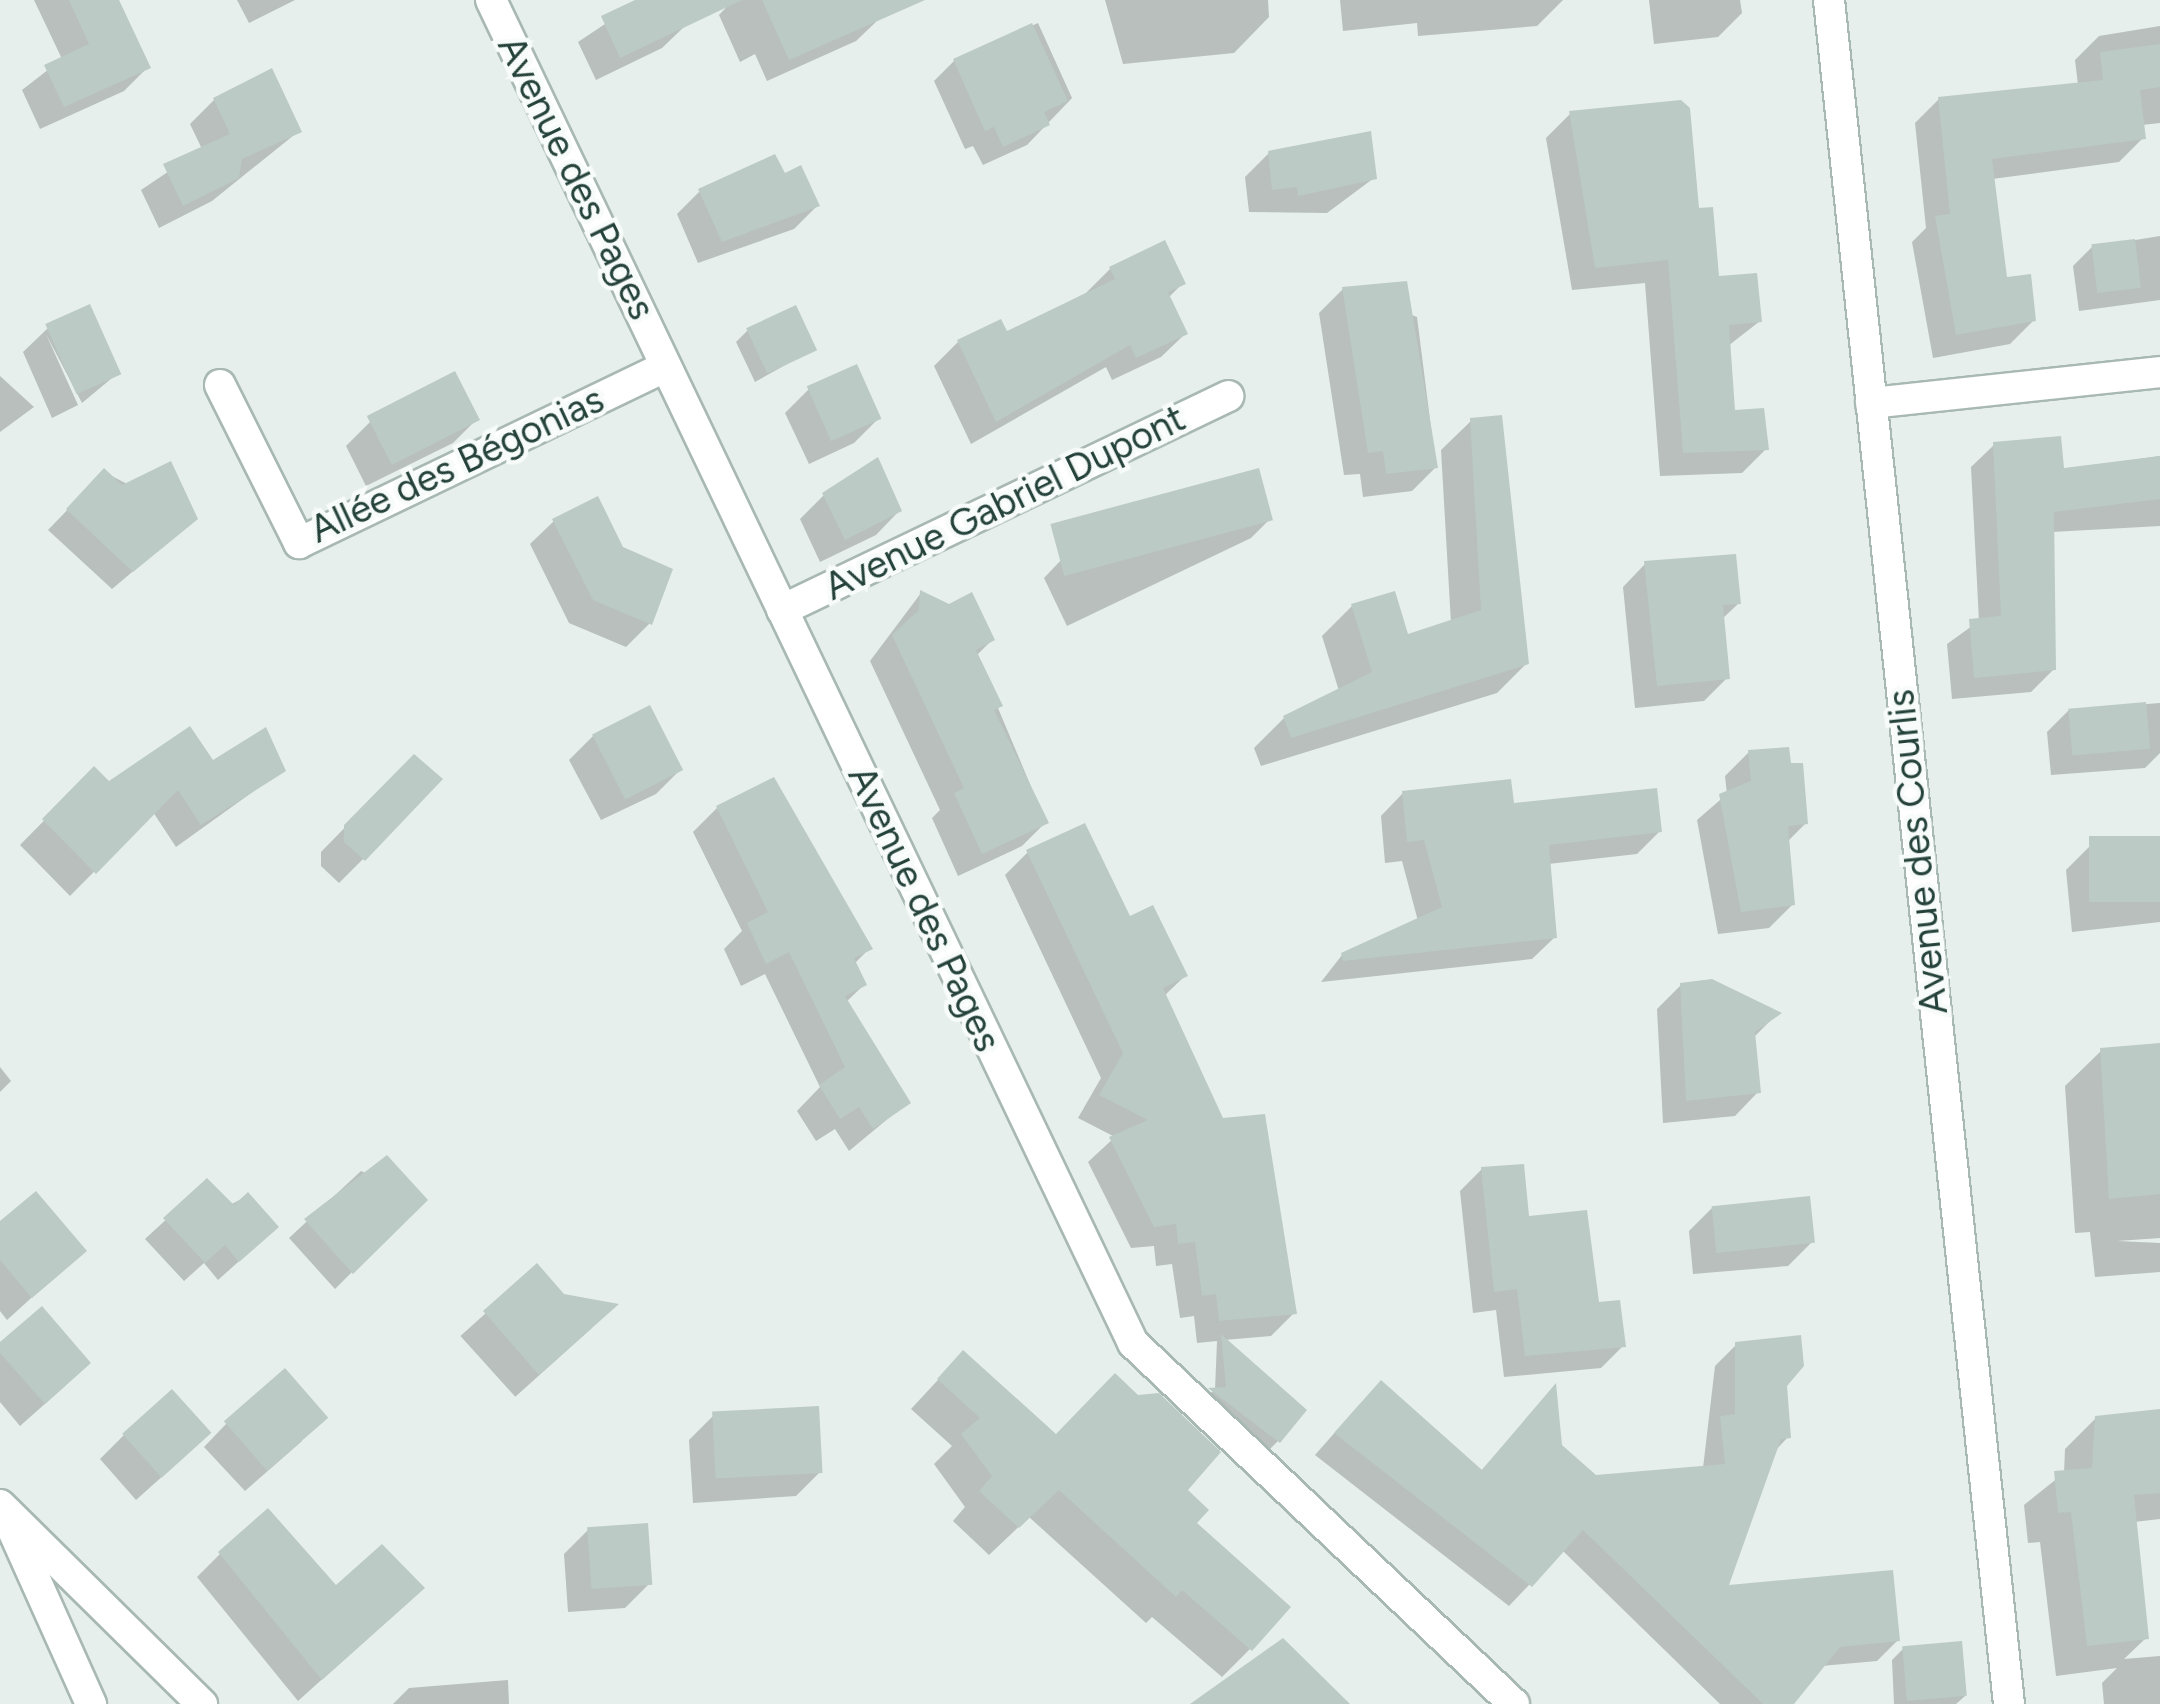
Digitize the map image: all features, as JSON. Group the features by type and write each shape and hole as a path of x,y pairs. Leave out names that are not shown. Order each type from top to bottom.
{"street":[{"name":"Avenue des Pages","path":"491,0 1133,1343 1514,1704"},
{"name":"Avenue des Courlis","path":"1829,0 2008,1704"},
{"name":"Allée des Bégonias","path":"220,385 299,543 666,366"},
{"path":"1871,403 2160,372"},
{"name":"Avenue Gabriel Dupont","path":"782,610 1228,396"},
{"path":"2,1509 91,1704"},
{"path":"2,1509 202,1704"}],"building":[{"path":"69,0 119,0 151,68 64,107 44,65 89,44"},
{"path":"635,0 742,0 620,58 601,16"},
{"path":"762,0 925,0 789,60"},
{"path":"1032,23 1068,101 1044,112 1050,125 1003,147 994,127 985,131 953,59"},
{"path":"2160,44 2160,87 2140,90 2146,139 1992,159 2007,277 2031,274 2036,321 1956,335 1935,216 1950,214 1938,97 2103,80 2100,52"},
{"path":"272,68 302,132 242,159 239,178 183,206 163,164 230,134 213,98"},
{"path":"1681,100 1690,108 1699,208 1713,207 1719,276 1757,273 1762,322 1729,325 1735,410 1764,408 1769,450 1683,453 1668,260 1595,268 1569,111"},
{"path":"1371,131 1377,179 1298,196 1297,187 1272,190 1268,151"},
{"path":"775,154 785,173 801,165 820,206 722,242 698,189"},
{"path":"2135,239 2141,288 2097,293 2091,244"},
{"path":"1165,240 1186,284 1168,292 1188,334 1136,358 1130,345 996,422 957,340 1001,319 1007,331 1115,279 1109,267"},
{"path":"1407,281 1438,468 1386,474 1383,451 1368,453 1342,287"},
{"path":"90,304 121,374 77,394 45,324"},
{"path":"796,305 817,350 767,374 746,328"},
{"path":"857,364 881,419 831,441 807,386"},
{"path":"455,371 480,420 392,465 367,416"},
{"path":"1502,415 1529,664 1291,738 1283,716 1372,672 1351,604 1395,591 1408,634 1481,610 1470,418"},
{"path":"2061,436 2064,468 2160,456 2160,499 2054,512 2056,670 1974,678 1969,619 2001,616 1993,442"},
{"path":"878,457 902,511 845,540 822,493"},
{"path":"171,461 198,519 133,572 66,509 104,468 122,485"},
{"path":"1259,468 1273,520 1064,576 1050,524"},
{"path":"598,496 623,547 673,569 652,625 593,600 552,519"},
{"path":"1736,554 1741,604 1723,605 1730,679 1657,686 1644,561"},
{"path":"920,590 949,604 972,592 995,640 976,650 1003,706 994,710 1049,823 982,854 954,793 964,788 892,635 919,610"},
{"path":"2146,702 2150,749 2072,756 2068,709"},
{"path":"650,705 683,770 625,800 592,735"},
{"path":"190,726 213,760 266,727 286,771 201,825 178,790 96,874 42,819 94,766 109,781"},
{"path":"1789,747 1791,763 1803,763 1808,824 1788,826 1795,905 1741,912 1719,794 1751,781 1748,750"},
{"path":"414,754 443,779 365,861 344,842 344,825"},
{"path":"774,777 873,949 854,958 867,985 845,996 911,1103 873,1129 859,1107 840,1119 819,1085 845,1067 789,952 766,964 747,923 768,912 716,806"},
{"path":"1511,779 1514,803 1657,788 1662,832 1549,845 1557,938 1343,961 1341,953 1442,907 1424,840 1407,842 1402,791"},
{"path":"1085,823 1130,916 1153,905 1188,976 1163,988 1223,1118 1265,1114 1297,1314 1219,1321 1216,1294 1202,1296 1195,1242 1178,1244 1176,1224 1154,1227 1109,1137 1148,1120 1099,1095 1123,1053 1026,850"},
{"path":"2089,836 2160,836 2160,902 2089,902"},
{"path":"1712,979 1782,1013 1755,1032 1761,1093 1686,1101 1680,983"},
{"path":"2160,1043 2160,1194 2109,1199 2100,1048"},
{"path":"387,1155 428,1200 353,1274 304,1219"},
{"path":"1524,1164 1529,1216 1587,1210 1599,1302 1620,1300 1626,1347 1525,1356 1517,1289 1494,1292 1481,1167"},
{"path":"207,1178 234,1205 248,1192 279,1227 239,1262 225,1245 205,1263 163,1218"},
{"path":"36,1191 87,1251 32,1298 0,1260 0,1221"},
{"path":"1810,1196 1815,1243 1716,1253 1712,1206"},
{"path":"537,1263 564,1294 619,1304 539,1375 483,1311"},
{"path":"42,1306 91,1363 45,1404 0,1353 0,1342"},
{"path":"1221,1334 1307,1410 1280,1443 1208,1388 1226,1387"},
{"path":"1801,1335 1804,1366 1787,1386 1791,1438 1781,1439 1729,1585 1893,1570 1900,1641 1840,1647 1794,1704 1763,1704 1583,1530 1532,1587 1334,1433 1381,1380 1482,1470 1556,1383 1562,1445 1596,1475 1725,1464 1720,1416 1735,1414 1735,1342"},
{"path":"963,1350 1056,1434 1115,1373 1138,1395 1159,1393 1221,1452 1188,1490 1209,1510 1197,1523 1291,1607 1252,1651 1182,1590 1176,1597 1059,1490 1019,1528 979,1491 992,1476 961,1434 980,1418 937,1379"},
{"path":"285,1368 328,1418 267,1471 224,1421"},
{"path":"172,1389 211,1433 162,1478 122,1434"},
{"path":"819,1406 823,1473 716,1479 712,1412"},
{"path":"2160,1409 2160,1493 2134,1495 2149,1639 2087,1646 2071,1512 2058,1513 2054,1471 2092,1468 2095,1416"},
{"path":"268,1508 336,1585 382,1544 425,1588 322,1680 218,1552"},
{"path":"648,1523 652,1585 591,1589 587,1527"},
{"path":"1283,1638 1350,1704 1190,1704"},
{"path":"1962,1641 1967,1696 1907,1701 1902,1646"}]}
